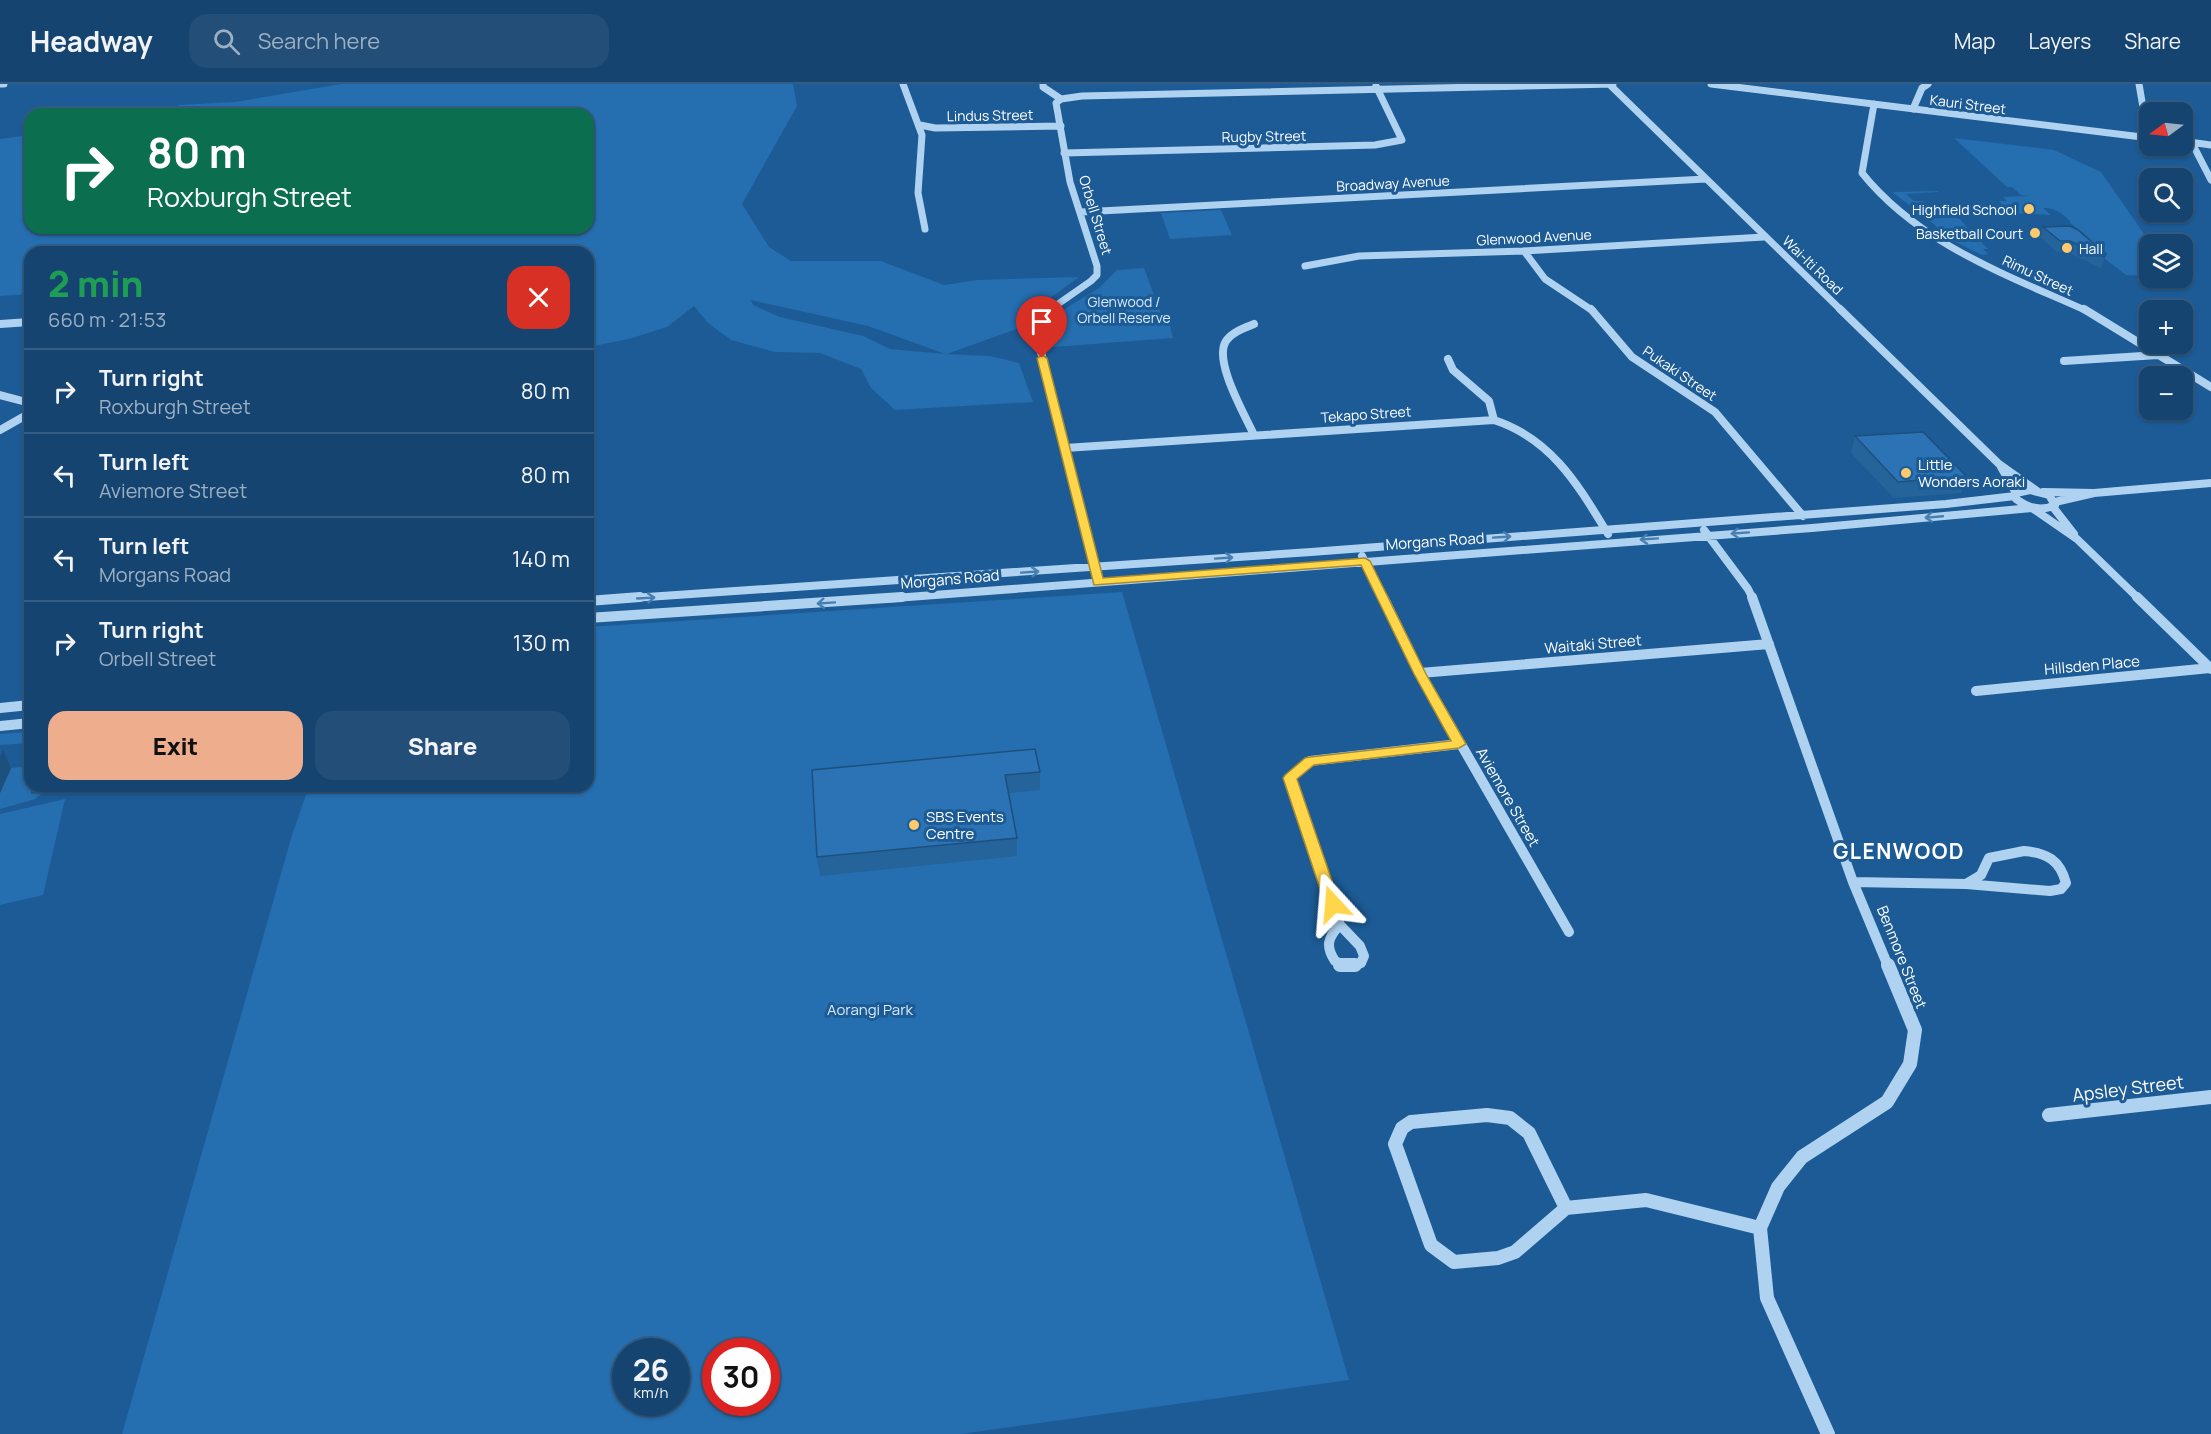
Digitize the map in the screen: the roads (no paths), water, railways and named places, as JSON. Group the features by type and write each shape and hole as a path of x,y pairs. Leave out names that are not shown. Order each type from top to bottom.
{"street":[{"path":"903,84 922,135 918,194 926,229"},
{"path":"1043,84 1050,94 1060,99 1082,96 1377,87 1610,84"},
{"name":"Wai-Iti Road","path":"1610,84 1764,237 2000,464 2054,504"},
{"name":"Kauri Street","path":"1711,84 2139,136"},
{"path":"1913,109 1922,88 1928,84"},
{"path":"2139,84 2142,102"},
{"name":"Rugby Street","path":"1064,153 1375,145 1402,140 1377,87"},
{"name":"Orbell Street","path":"1060,99 1056,103 1070,182 1095,258 1097,275 1088,284 1045,311 1037,327 1042,358 1098,582"},
{"name":"Rimu Street","path":"1874,104 1862,173 1879,191 1935,238 2090,312 2139,342"},
{"name":"Lindus Street","path":"920,125 935,128 1061,126"},
{"path":"2193,142 2211,145"},
{"path":"2193,144 2211,180"},
{"name":"Broadway Avenue","path":"1081,212 1706,178"},
{"name":"Glenwood Avenue","path":"1305,266 1359,256 1524,251 1764,237"},
{"name":"Pukaki Street","path":"1524,251 1545,279 1592,310 1632,357 1715,412 1812,528"},
{"path":"0,324 24,322"},
{"path":"1254,324 1230,336 1221,356 1254,435"},
{"path":"2064,361 2158,354"},
{"name":"Rimu Street","path":"2158,354 2211,387"},
{"path":"1448,359 1453,370 1489,401 1494,420"},
{"path":"0,395 24,401"},
{"path":"0,430 24,416"},
{"name":"Tekapo Street","path":"1065,448 1494,420 1520,428 1545,447 1562,466 1612,542"},
{"name":"Wai-Iti Road","path":"2000,464 2016,495"},
{"path":"2094,493 2211,483"},
{"name":"Morgans Road","path":"594,601 1698,523 1800,513 1968,502 2016,495 2025,490 2094,493"},
{"name":"Morgans Road","path":"594,618 855,601 1812,528 2032,508 2045,509 2054,504 2094,493"},
{"path":"2016,495 2020,503 2032,508 2077,539 2211,669"},
{"path":"2054,504 2077,539"},
{"name":"Benmore Street","path":"1698,523 1748,589 1853,882 1915,1030 1910,1064 1887,1102 1802,1157 1778,1186 1760,1228 1767,1298 1828,1434"},
{"name":"Aviemore Street","path":"1359,548 1420,674 1569,932"},
{"path":"854,584 855,601"},
{"name":"Waitaki Street","path":"1420,674 1769,644"},
{"name":"Hillsden Place","path":"1976,691 2211,669"},
{"path":"0,708 24,706"},
{"path":"0,726 24,724"},
{"path":"1340,926 1290,778 1310,761 1459,744"},
{"path":"1853,882 1966,884 2050,891 2061,889 2066,883 2063,868 2056,861 2031,851 2018,850 1989,858 1981,875 1966,884"},
{"name":"Apsley Street","path":"2049,1115 2211,1097"},
{"path":"1566,1208 1529,1133 1510,1118 1487,1115 1411,1122 1402,1128 1395,1144 1431,1245 1454,1262 1498,1258 1515,1252 1566,1208 1646,1200 1760,1228"}],"place":[{"name":"Highfield School","path":"2029,209"},
{"name":"Basketball Court","path":"2035,233"},
{"name":"Hall","path":"2067,248"},
{"name":"Little Wonders Aoraki","path":"1906,473"},
{"name":"SBS Events Centre","path":"914,825"}],"district":[{"name":"GLENWOOD","path":"1899,851"}],"park label":[{"name":"Glenwood / Orbell Reserve","path":"1124,310"},
{"name":"Aorangi Park","path":"870,1009"}]}
